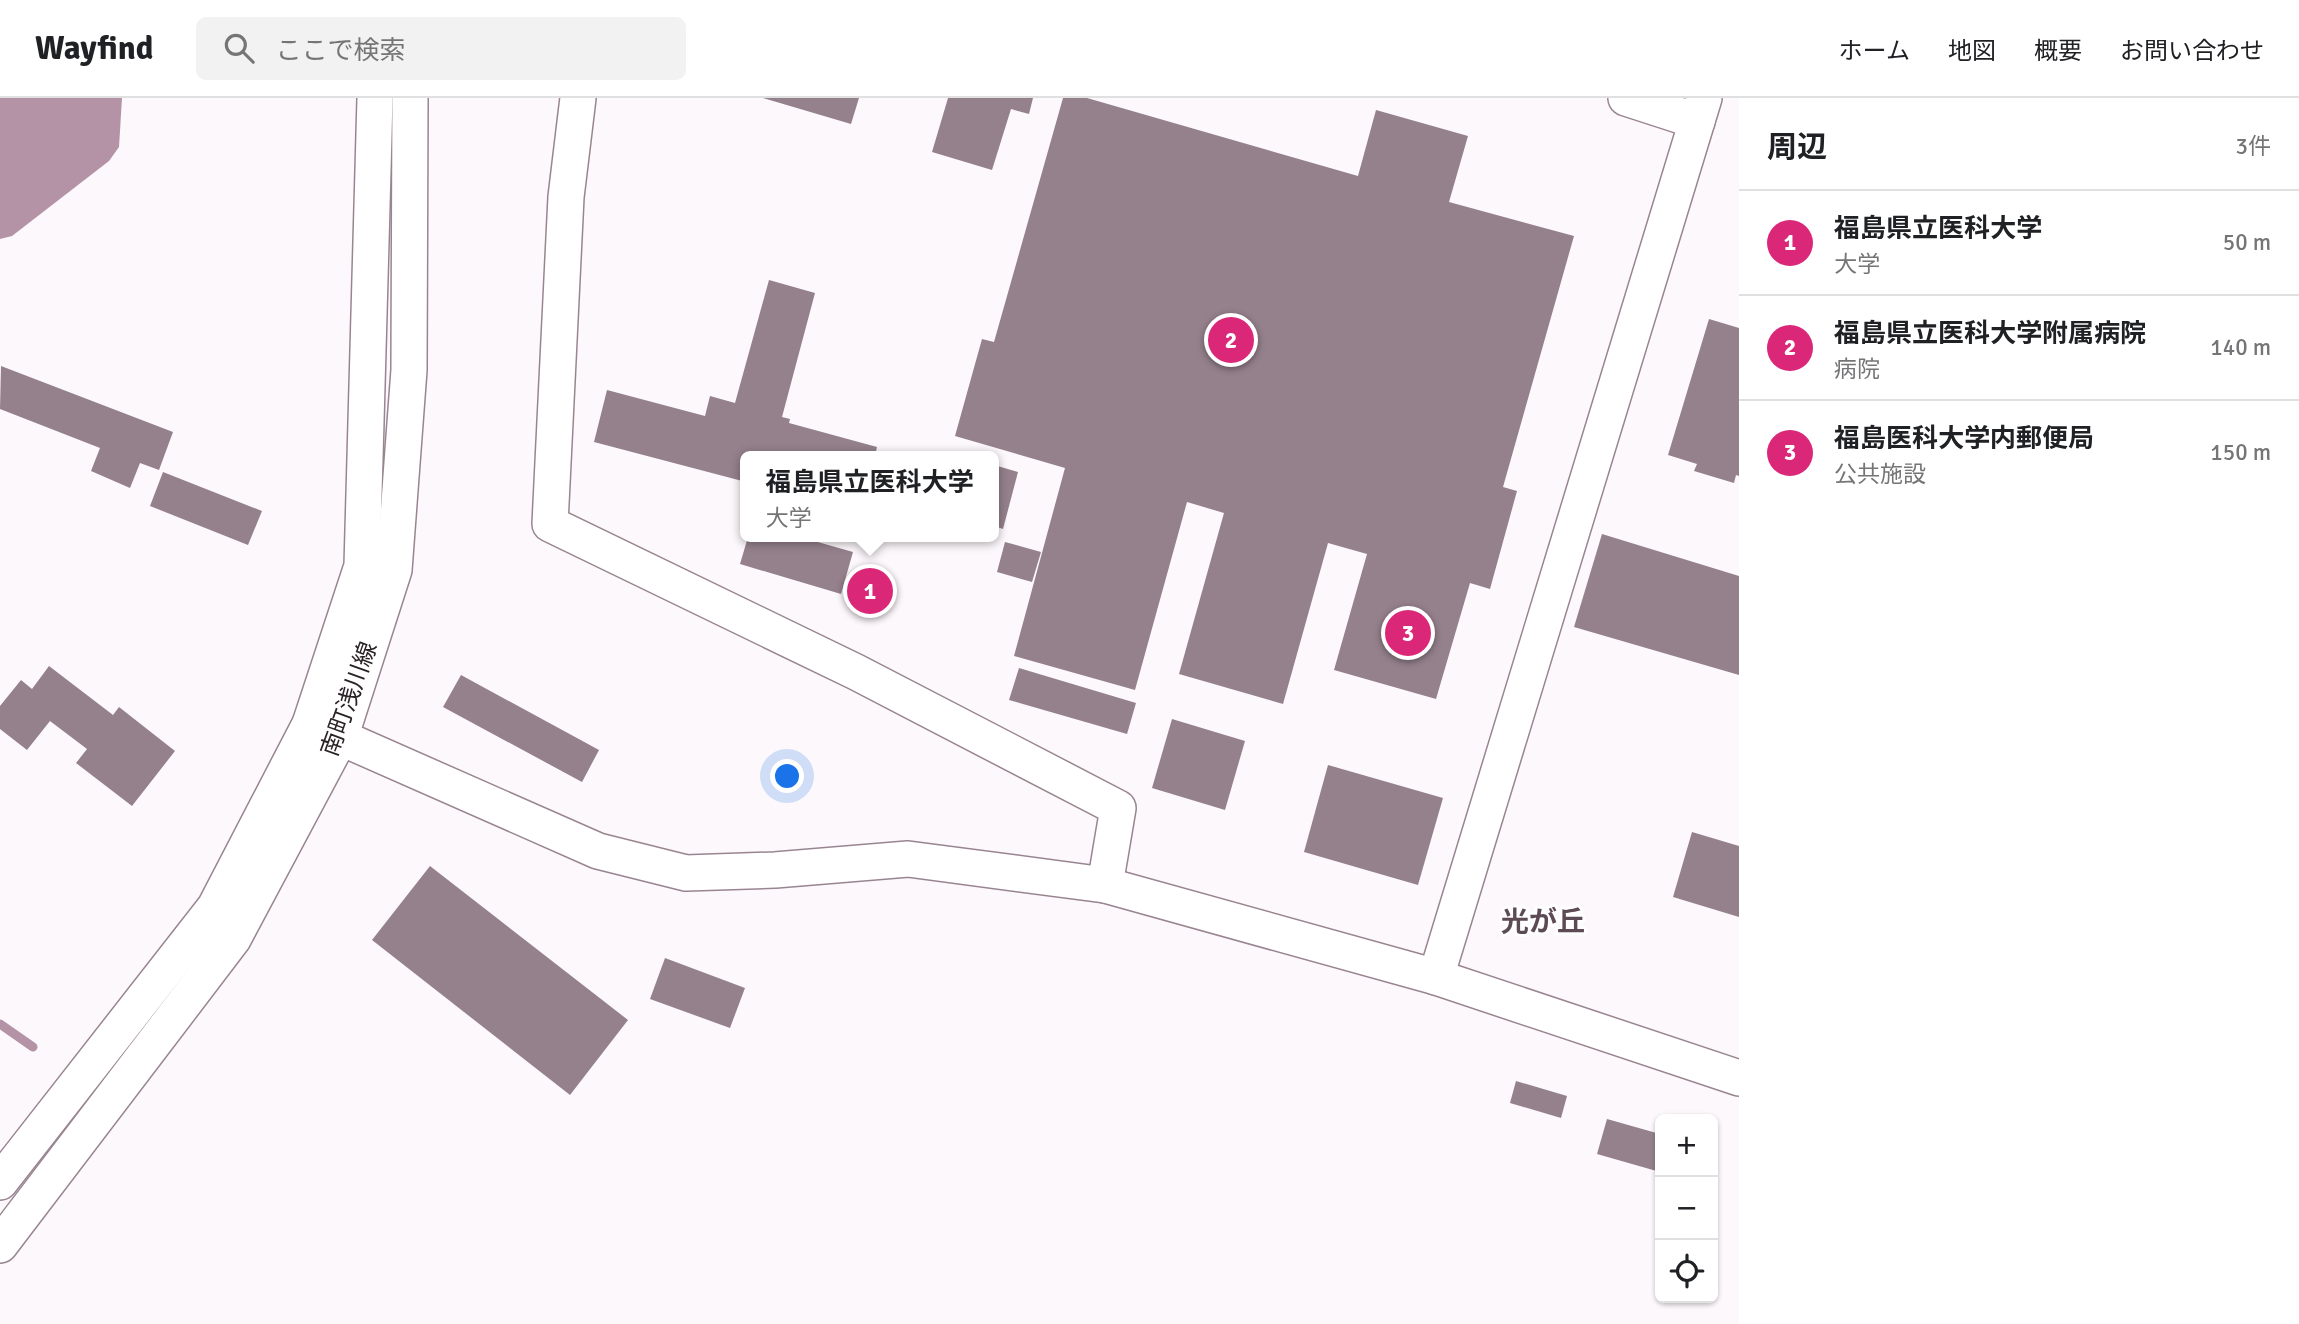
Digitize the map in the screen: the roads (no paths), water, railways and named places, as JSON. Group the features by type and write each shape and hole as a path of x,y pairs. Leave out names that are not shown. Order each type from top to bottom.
{"street":[{"name":"南町浅川線","path":"0,1182 215,907 325,731 362,566 375,98"},
{"name":"南町浅川線","path":"0,1245 233,939 394,570 410,370 410,98"},
{"path":"578,98 566,197 550,524 856,672 1118,808 1105,886"},
{"path":"1436,977 1678,175 1700,110 1626,98"},
{"path":"325,731 598,850 686,873 775,870 908,859 1105,886 1436,977 1739,1078"}],"waterway":[{"path":"0,1024 33,1047"}],"place":[{"name":"福島県立医科大学附属病院","path":"1231,340"},
{"name":"福島県立医科大学","path":"870,591"},
{"name":"福島医科大学内郵便局","path":"1408,633"}],"district":[{"name":"光が丘","path":"1543,921"}]}
